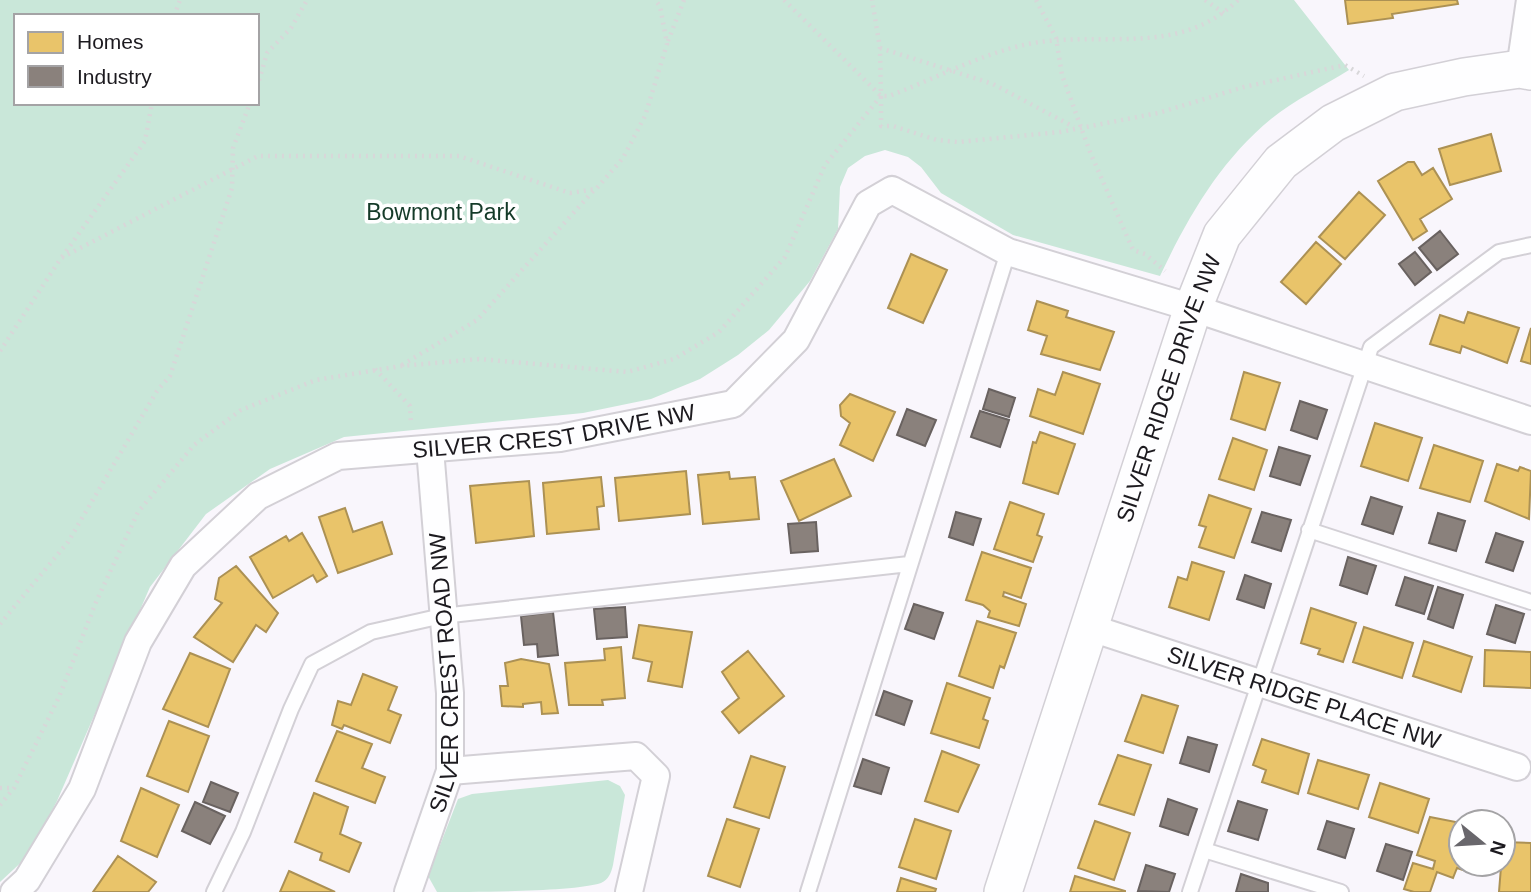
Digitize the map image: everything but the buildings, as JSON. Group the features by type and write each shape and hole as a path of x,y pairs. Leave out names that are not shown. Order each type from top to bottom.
{"street":[{"path":"1525,70 1530,0"},
{"name":"SILVER RIDGE DRIVE NW","path":"1003,892 1193,308 1222,235 1281,162 1333,122 1395,92 1464,77 1525,70"},
{"name":"SILVER CREST DRIVE NW","path":"13,892 27,880 82,789 138,642 183,566 258,496 338,456 560,438 733,404 796,340 868,204 892,190 1007,252 1193,308 1531,421"},
{"name":"SILVER CREST ROAD NW","path":"408,892 450,771 450,693 430,449"},
{"name":"SILVER RIDGE PLACE NW","path":"1091,628 1517,767"},
{"path":"450,771 636,756 656,776 629,892"}],"lane":[{"path":"1190,892 1371,347 1499,252 1531,245"},
{"path":"808,892 1007,252"},
{"path":"1309,530 1531,603"},
{"path":"214,892 243,832 312,664 371,632 442,616 909,564"},
{"path":"1204,850 1340,892"}],"path":[{"path":"259,80 267,53 291,28 307,0"},
{"path":"655,0 660,6 667,44"},
{"path":"401,366 477,320 623,158 645,116 684,0"},
{"path":"784,0 881,96 890,96 1017,46 1056,38 1111,42 1195,30 1224,13 1238,0"},
{"path":"872,0 880,48 881,126 908,129 937,140 989,141 1060,132 1158,113 1244,87 1345,65 1395,92"},
{"path":"1036,0 1056,38 1062,75 1078,127 1133,250 1145,254 1165,271"},
{"path":"1205,0 1224,13"},
{"path":"880,48 993,84 1078,127"},
{"path":"0,805 14,788 59,697 96,602 138,512 194,445 241,410 316,380 375,369 479,359 627,372 674,359 719,332 785,257 825,165 881,96"},
{"path":"0,351 61,258 145,141 152,105"},
{"path":"0,624 68,542 157,391 170,376 232,188 233,148 249,105"},
{"path":"61,258 258,156 459,156 570,193 596,188"},
{"path":"375,369 402,395 410,406 413,420"},
{"path":"0,788 14,788"}],"green space":[{"name":"Bowmont Park","path":"0,0 1294,0 1349,70 1280,112 1236,153 1194,211 1160,276 1013,235 941,193 921,167 908,157 885,150 865,156 848,168 840,187 838,229 810,281 769,330 738,355 700,379 651,399 583,413 344,437 270,469 206,514 150,587 57,801 28,856 0,882"},
{"path":"608,780 620,786 625,795 613,865 609,875 601,883 546,890 437,892 428,876 458,799 472,794"}]}
